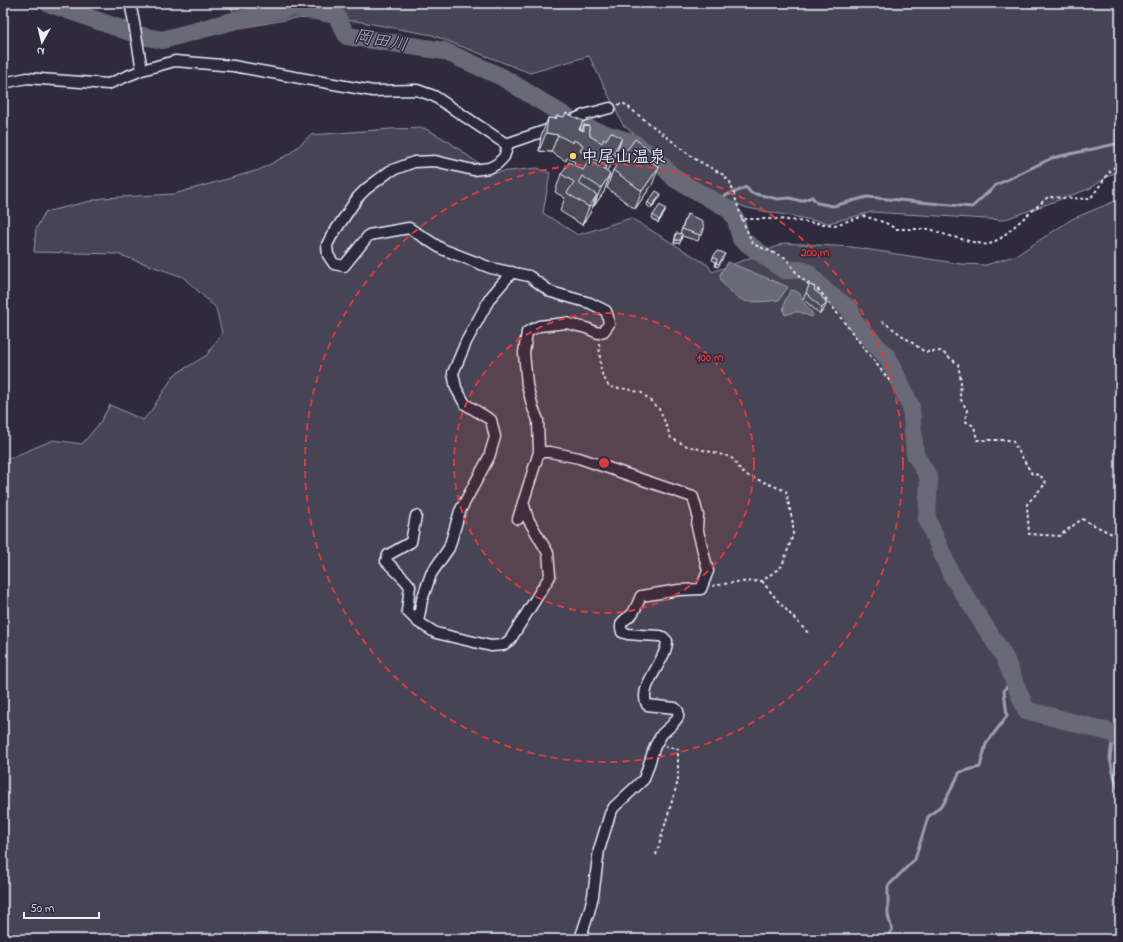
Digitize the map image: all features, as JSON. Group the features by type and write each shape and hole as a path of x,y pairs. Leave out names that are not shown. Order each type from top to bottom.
{"street":[{"path":"130,3 135,23 142,70"},
{"path":"3,83 27,78 108,84 142,70 175,61 233,66 373,91 417,90 434,96 506,144"},
{"path":"506,144 562,125 584,115 610,108"},
{"path":"506,144 507,148 504,157 497,164 489,168 473,170 435,161 414,162 390,171 358,197 327,244 328,255 334,264 344,266 369,235 409,228 442,249 491,268 528,276 551,292 590,303 606,311 609,324 604,331 598,333 566,323 539,326 527,332 524,353 527,385 538,420 539,452 518,519"},
{"path":"418,622 422,600 431,574 449,548 460,511 489,457 495,436 491,420 465,404 456,388 453,373 466,342 490,298 512,272"},
{"path":"539,452 550,452 580,458 693,497 696,505 698,527 708,571 701,588 641,596 632,614 623,621 620,627 622,632 628,634 660,636 664,637 667,641 666,650 650,678 645,695 645,701 647,705 675,708 678,711 678,717 662,734 656,744 644,779 614,808 610,814 599,850 593,896 580,939"},
{"path":"416,516 411,542 388,555 386,562 410,586 406,611 418,622 436,633 491,646 503,645 510,640 550,576 548,553 528,519 523,502"}],"path":[{"path":"610,108 623,103 695,159 722,174 730,182 742,219 753,244 786,258 800,278 820,291 892,384"},
{"path":"742,219 778,219 835,225 864,216 886,223 896,229 930,229 946,235 988,245 1001,238 1048,197 1090,199 1111,170 1120,163"},
{"path":"882,322 925,352 941,351 958,364 961,381 960,398 967,410 965,421 974,426 977,440 1012,440 1032,474 1040,475 1046,483 1026,504 1029,534 1059,536 1082,519 1120,539"},
{"path":"598,333 601,372 609,387 627,389 642,393 659,409 671,438 687,446 731,457 744,474 786,491 793,524 793,535 782,566 762,581 737,582 701,588"},
{"path":"762,581 777,600 809,634"},
{"path":"656,744 678,749 678,781 656,855"}],"shaded area":[{"path":"229,3 1120,3 1120,169 1089,189 1003,220 872,212 829,223 747,208 703,190 623,125 589,56 530,73 432,35 356,21 295,18 241,28"},
{"path":"424,128 448,141 491,173 537,168 550,173 543,213 578,235 631,218 708,265 712,272 755,256 784,243 852,247 961,264 986,265 1017,255 1072,219 1120,199 1120,939 3,939 3,461 53,440 82,444 99,424 110,405 143,420 151,411 174,375 207,355 222,333 216,308 183,277 117,254 34,252 36,229 45,212 103,198 174,194 259,170 289,154 311,135"}],"water":[{"path":"728,262 788,287 779,300 756,302 745,301 729,290 720,279 720,275"},
{"path":"791,290 800,294 803,302 811,311 813,316 811,317 800,312 785,315 784,305"}],"building":[{"path":"566,113 583,121 579,129 584,131 584,125 589,126 590,136 602,143 611,132 622,138 606,166 580,151 583,145 574,140 573,143 558,135 546,133 548,118 556,119 557,116 564,117"},
{"path":"635,139 658,156 653,163 659,167 642,191 613,170"},
{"path":"589,160 610,174 601,188 582,176 578,183 597,195 589,207 567,193 574,182 561,174 569,162 583,170"},
{"path":"656,191 661,194 652,206 648,202"},
{"path":"660,205 666,209 659,220 653,215"},
{"path":"687,214 703,221 704,229 702,229 700,235 682,229"},
{"path":"676,233 682,234 681,240 675,240"},
{"path":"717,251 725,254 719,264 716,263 717,259 713,257"},
{"path":"809,285 815,287 814,290 822,296 827,303 822,308 806,293"}],"waterway":[{"name":"岡田川","path":"48,3 142,36 162,40 293,7 336,15 347,36 444,51 502,77 581,126 634,143 657,160 675,179 725,207 732,213 736,220 741,239 784,270 801,270 807,272 825,291 850,309 854,321 888,358 911,407 915,454 929,478 927,519 951,574 1004,656 1026,710 1113,733 1120,740"},
{"path":"713,200 746,187 751,193 778,199 790,198 801,201 812,197 817,203 833,206 867,197 972,207 996,185 1052,158 1120,143"},
{"path":"886,939 892,930 888,915 888,886 915,859 928,817 944,803 960,772 980,767 986,744 1007,716 1004,690 1013,679"},
{"path":"1113,733 1110,759 1120,795"}],"place":[{"name":"中尾山温泉","path":"573,156"}]}
